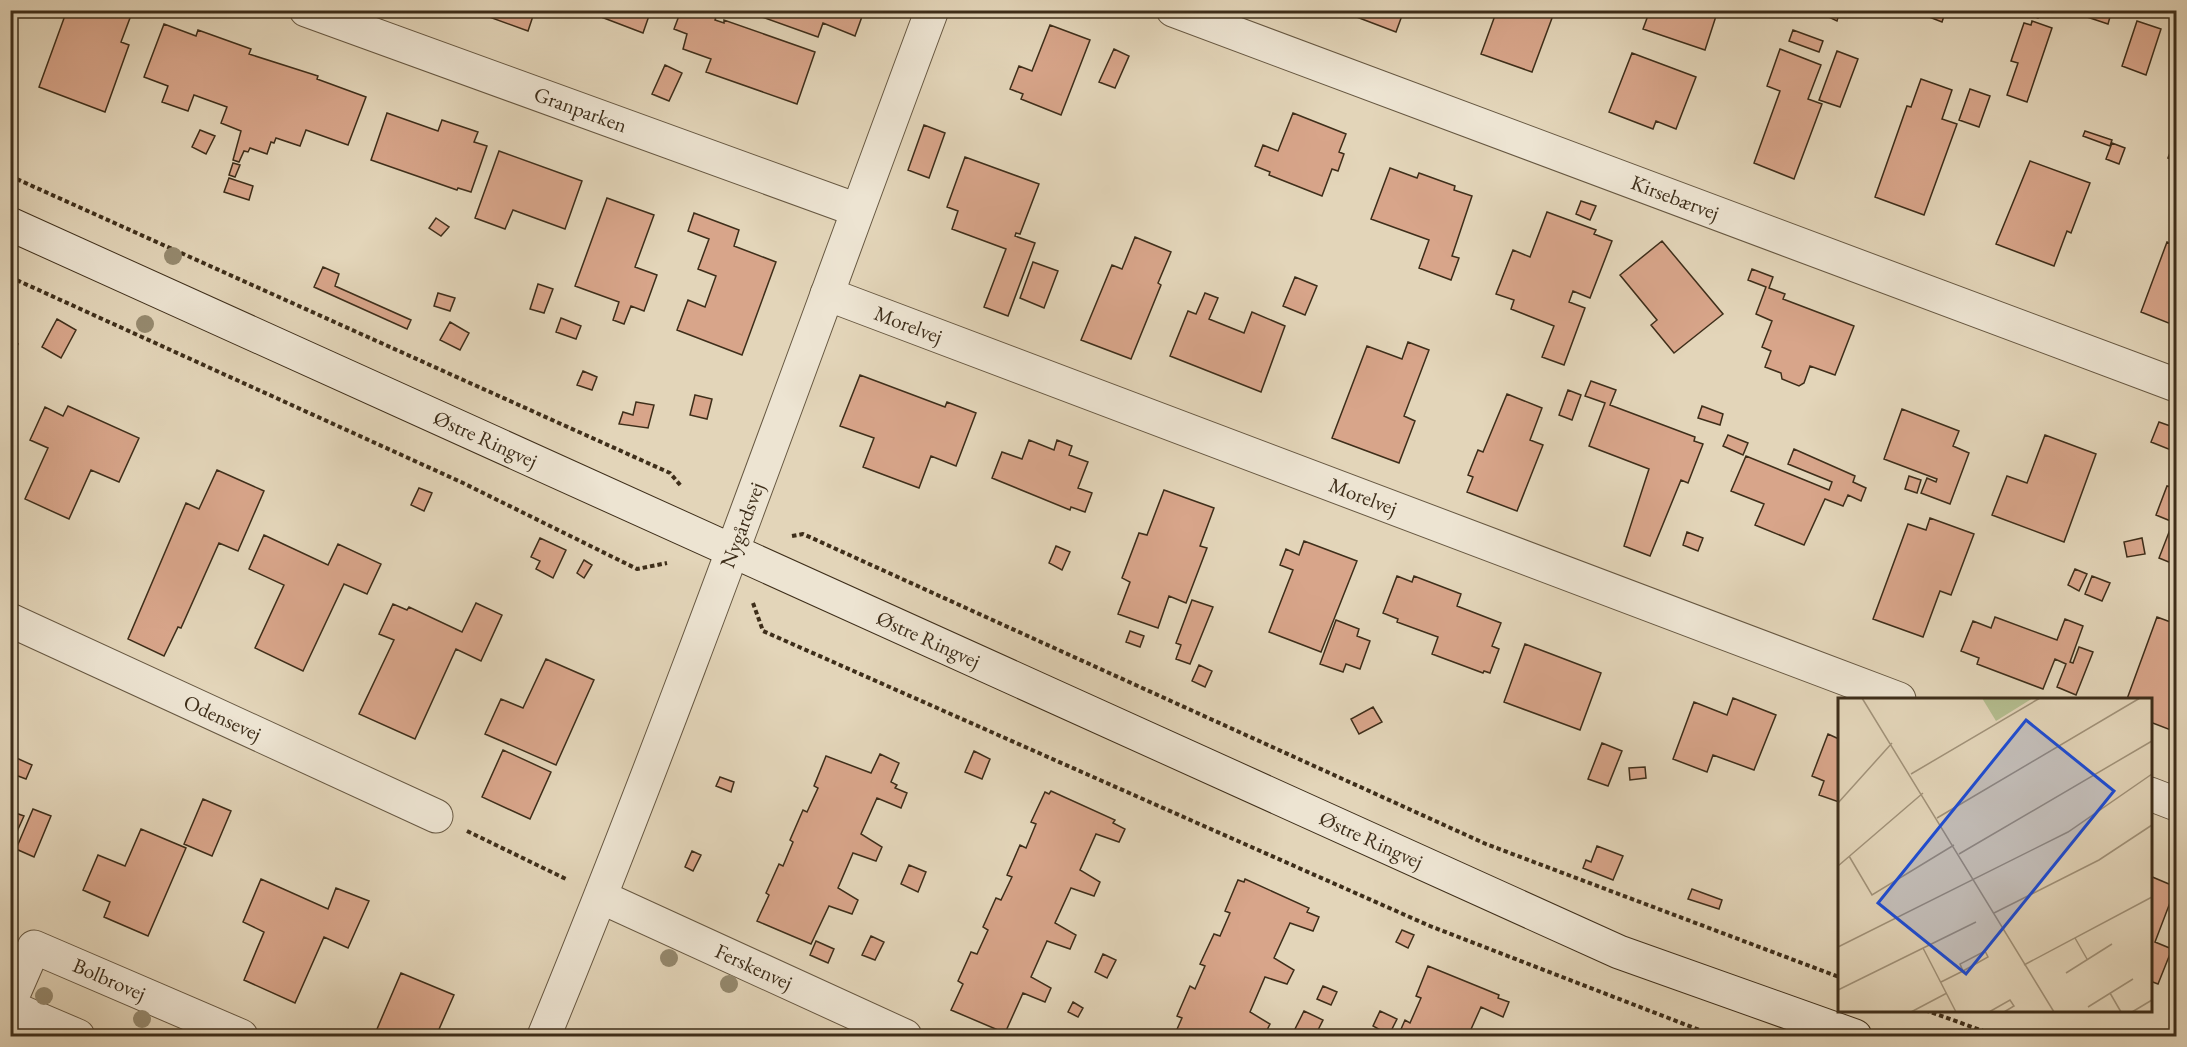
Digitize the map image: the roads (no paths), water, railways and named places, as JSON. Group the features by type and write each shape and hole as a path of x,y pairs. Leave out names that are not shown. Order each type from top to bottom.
{"street":[{"name":"Granparken","path":"306,10 857,210"},
{"name":"Nygårdsvej","path":"544,1036 601,897 733,550 932,10"},
{"name":"Kirsebærvej","path":"1173,10 2176,385"},
{"name":"Østre Ringvej","path":"10,224 1619,952 1855,1036"},
{"name":"Morelvej","path":"827,294 1896,698"},
{"name":"Odensevej","path":"10,620 436,816"},
{"path":"2151,794 2176,804"},
{"name":"Ferskenvej","path":"601,897 905,1036"},
{"name":"Bolbrovej","path":"10,1002 34,947 241,1036"},
{"path":"10,1007 78,1036"}]}
